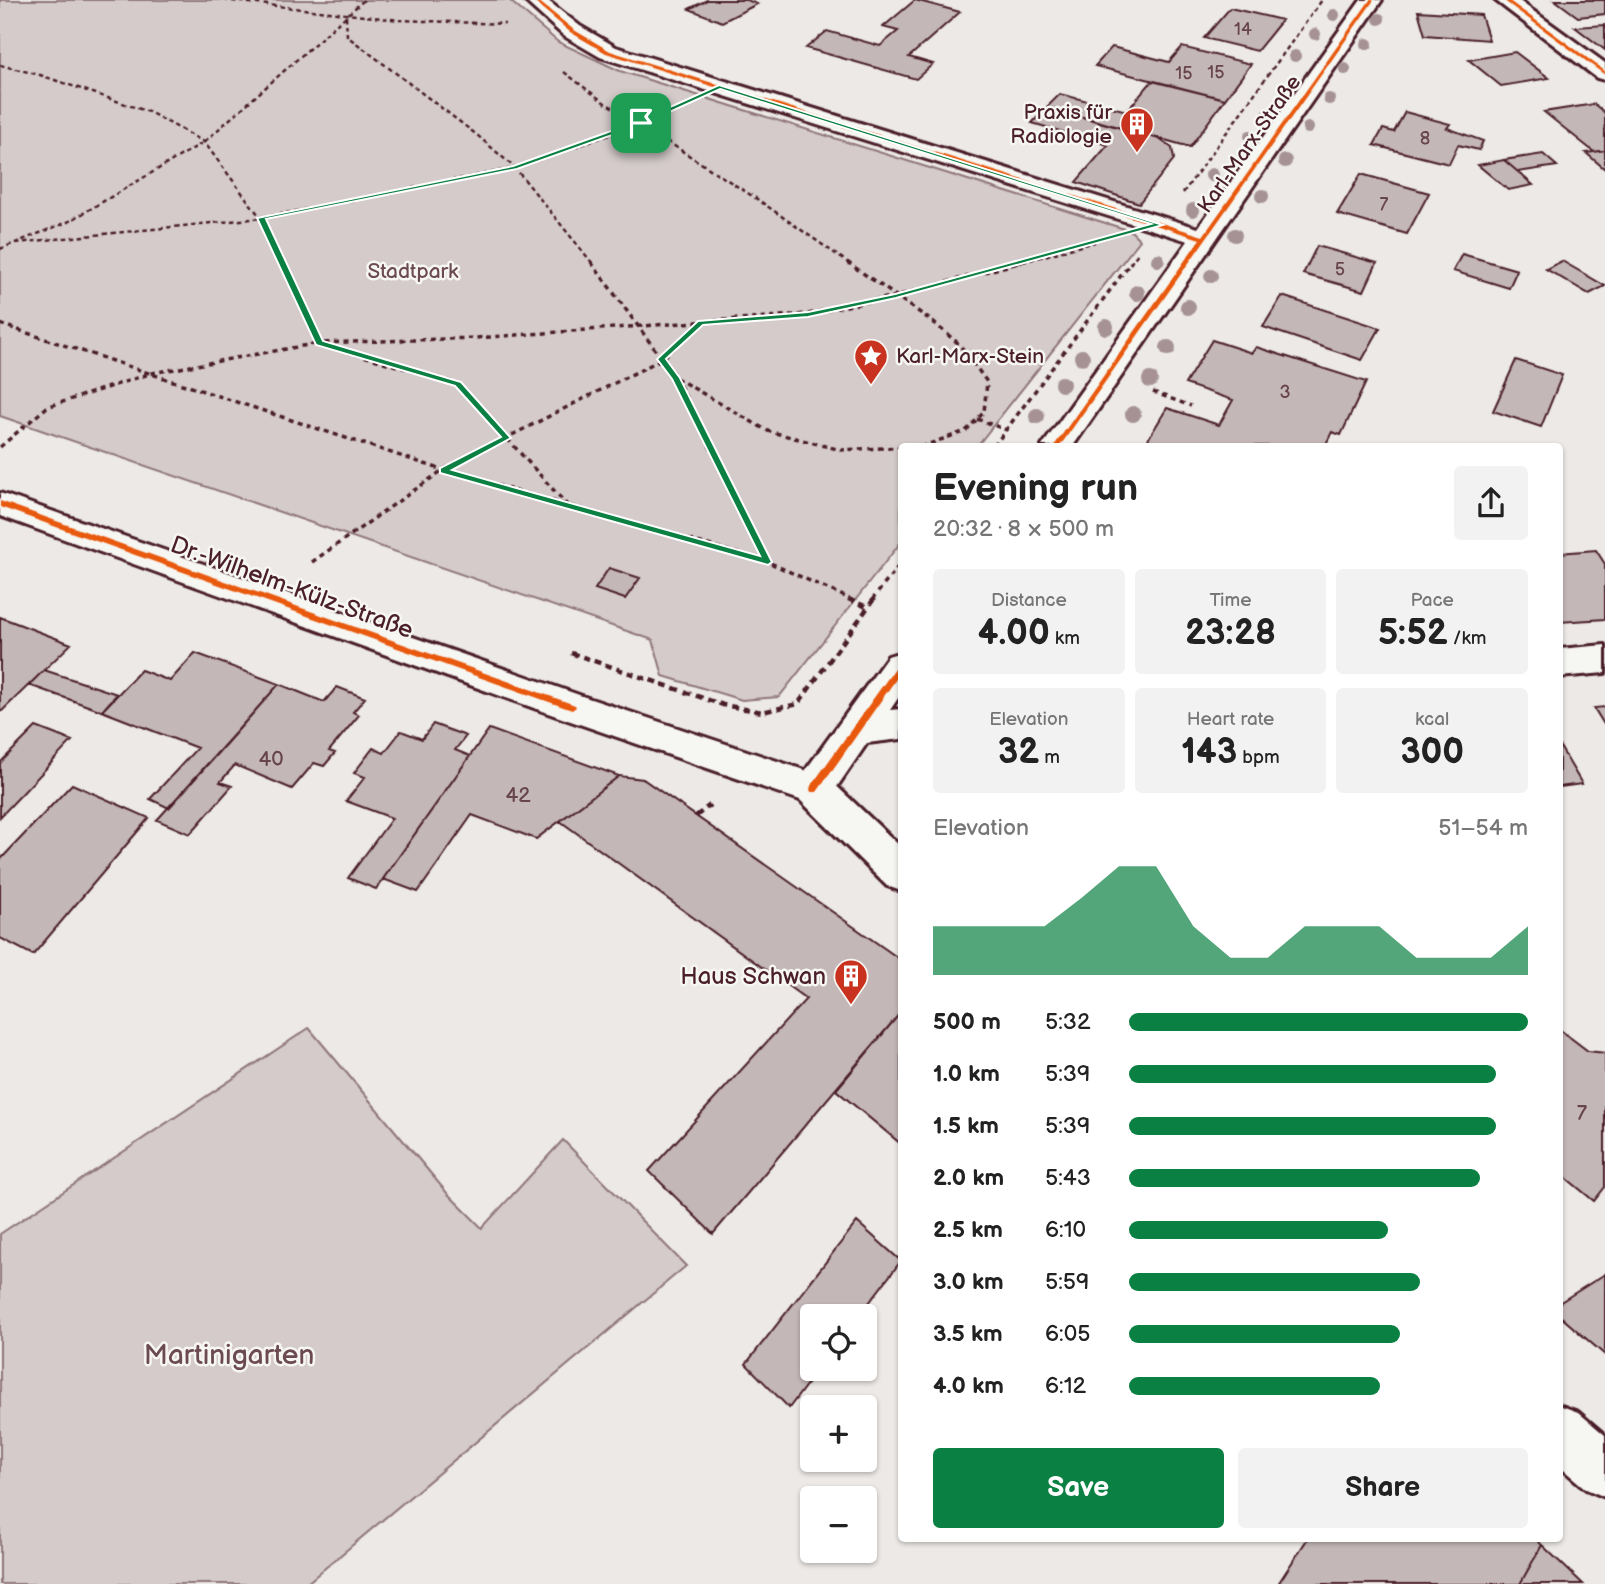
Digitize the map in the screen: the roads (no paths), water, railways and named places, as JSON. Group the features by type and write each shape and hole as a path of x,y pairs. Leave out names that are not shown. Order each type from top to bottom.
{"street":[{"path":"534,0 608,52 1204,238"},
{"name":"Karl-Marx-Straße","path":"1059,443 1372,0"},
{"path":"1505,0 1605,73"},
{"name":"Dr.-Wilhelm-Külz-Straße","path":"0,504 559,702 814,789 898,870"},
{"path":"1563,663 1605,659"},
{"path":"814,789 898,670"},
{"path":"857,729 898,724"},
{"path":"1563,1434 1605,1470"}],"place":[{"name":"Praxis für Radiologie","path":"1137,154"},
{"name":"Karl-Marx-Stein","path":"871,386"},
{"name":"Haus Schwan","path":"851,1006"}],"park label":[{"name":"Stadtpark","path":"413,271"},
{"name":"Martinigarten","path":"229,1354"}]}
